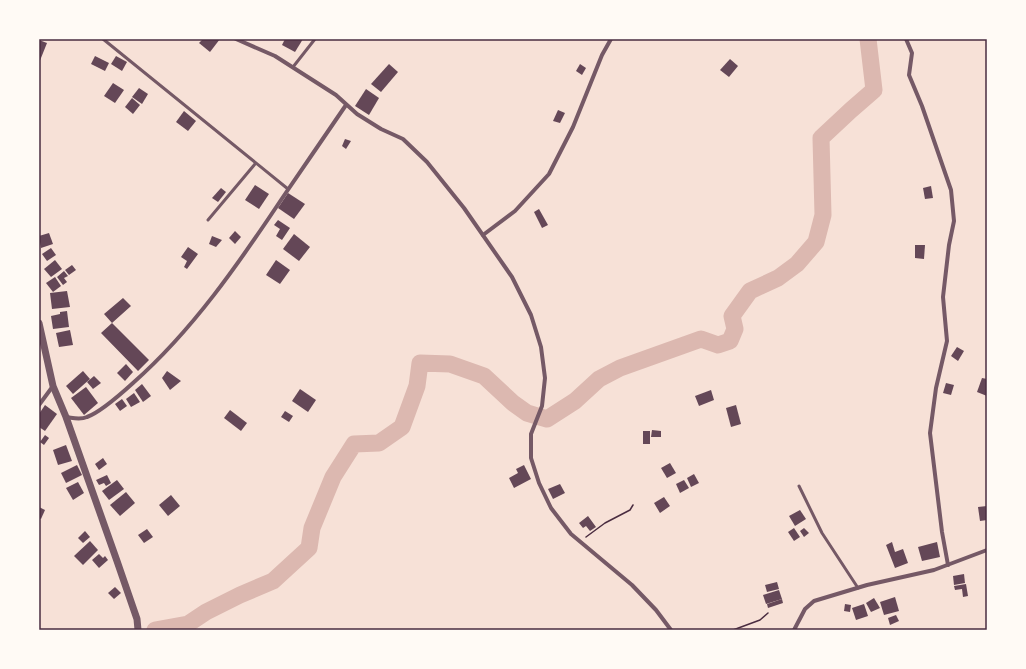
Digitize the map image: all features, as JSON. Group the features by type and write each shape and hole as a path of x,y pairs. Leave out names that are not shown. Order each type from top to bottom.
{"street":[{"path":"236,39 275,56 336,95 356,114 403,139 427,162 448,186 512,277 531,315 541,347 545,378 542,406 531,434 531,458 539,483 551,508 571,534 632,585 656,610 671,630"},
{"path":"483,235 515,211 549,174 573,127 602,54 612,39"},
{"path":"906,39 912,53 909,75 922,106 951,190 954,220 949,245 943,297 944,325 947,341 936,388 930,434 942,532 948,565"},
{"path":"66,417 77,419 93,414 124,391 153,364 184,331 249,247 346,105"},
{"path":"39,323 53,386 66,417 137,619 138,630"},
{"path":"39,405 53,386"},
{"path":"794,630 805,609 814,601 914,573 934,570 987,550"}],"lane":[{"path":"103,39 255,164 288,189"},
{"path":"293,67 315,39"},
{"path":"208,220 255,164"},
{"path":"799,486 822,533 858,588"}],"path":[{"path":"580,542 605,523 630,510 633,505"},
{"path":"732,630 760,620 768,613"}],"building":[{"path":"203,39 220,39 210,52 199,43"},
{"path":"285,39 303,39 295,52 282,45"},
{"path":"39,40 47,43 39,63"},
{"path":"95,56 109,63 105,71 91,64"},
{"path":"116,56 127,62 122,71 111,64"},
{"path":"730,59 738,66 729,77 720,70"},
{"path":"389,64 398,72 381,92 371,84"},
{"path":"580,64 586,68 582,75 576,71"},
{"path":"113,83 124,90 115,103 104,96"},
{"path":"139,88 148,94 142,104 132,97"},
{"path":"366,89 379,98 369,115 355,106"},
{"path":"132,98 140,105 133,114 125,107"},
{"path":"558,110 565,113 560,123 553,121"},
{"path":"184,111 196,121 188,131 176,122"},
{"path":"345,139 351,141 346,149 342,146"},
{"path":"255,185 269,194 259,209 245,200"},
{"path":"931,186 933,198 925,199 923,188"},
{"path":"221,188 226,192 218,202 212,198"},
{"path":"288,193 305,204 294,219 278,208"},
{"path":"539,209 548,225 542,228 534,212"},
{"path":"278,220 290,228 282,240 276,236 280,229 274,225"},
{"path":"235,231 241,237 235,244 229,238"},
{"path":"49,233 53,244 41,248 39,236"},
{"path":"294,234 310,247 299,261 283,249"},
{"path":"212,236 222,240 216,247 209,244"},
{"path":"915,245 925,245 924,259 915,258"},
{"path":"188,247 198,254 187,269 184,267 187,261 181,257"},
{"path":"51,248 56,255 47,261 42,254"},
{"path":"55,260 62,269 51,277 44,269"},
{"path":"276,260 290,270 280,284 266,275"},
{"path":"72,265 76,270 69,275 65,270"},
{"path":"64,271 68,276 64,278 67,282 63,285 57,277"},
{"path":"55,277 61,286 53,292 46,283"},
{"path":"67,291 70,307 52,309 50,293"},
{"path":"123,298 131,306 112,323 104,314"},
{"path":"67,311 69,327 53,329 51,316"},
{"path":"112,323 149,360 138,371 101,333"},
{"path":"70,330 73,345 59,347 56,333"},
{"path":"957,347 964,351 958,361 951,356"},
{"path":"126,364 133,372 125,381 117,373"},
{"path":"83,371 90,379 73,394 66,386"},
{"path":"167,371 181,381 170,390 162,378"},
{"path":"94,376 101,383 93,389 87,382"},
{"path":"982,378 987,379 987,396 977,392"},
{"path":"946,383 954,385 951,395 943,393"},
{"path":"142,384 151,396 143,402 135,390"},
{"path":"86,387 98,403 84,415 71,398"},
{"path":"300,389 316,400 308,412 292,401"},
{"path":"711,390 714,400 699,406 695,396"},
{"path":"134,393 140,402 131,407 126,399"},
{"path":"122,399 127,406 120,411 115,404"},
{"path":"45,405 57,414 45,431 39,427 39,414"},
{"path":"736,405 741,424 731,427 726,408"},
{"path":"230,410 247,423 241,431 224,418"},
{"path":"285,411 293,416 289,422 281,417"},
{"path":"652,430 661,431 661,437 651,437"},
{"path":"643,431 650,431 650,444 643,444"},
{"path":"45,435 49,438 44,445 40,442"},
{"path":"66,445 72,461 58,465 53,450"},
{"path":"103,458 107,464 99,470 95,464"},
{"path":"670,463 676,473 667,478 661,468"},
{"path":"77,465 82,475 66,483 61,473"},
{"path":"524,465 531,479 514,488 509,478 518,473 516,469"},
{"path":"694,474 699,483 691,487 687,478"},
{"path":"107,475 111,483 106,486 104,483 99,485 96,480"},
{"path":"117,480 124,489 109,500 102,491"},
{"path":"684,480 689,488 680,493 676,484"},
{"path":"78,482 84,493 73,500 66,488"},
{"path":"560,484 565,493 553,499 548,489"},
{"path":"126,492 135,503 120,516 110,505"},
{"path":"171,495 180,506 168,516 159,505"},
{"path":"664,497 670,506 660,513 654,503"},
{"path":"987,506 987,520 980,521 978,507"},
{"path":"39,507 45,510 41,519 39,518"},
{"path":"800,510 806,519 795,526 789,516"},
{"path":"588,516 596,527 590,531 586,526 583,528 579,523"},
{"path":"794,528 800,537 794,541 788,532"},
{"path":"804,528 809,533 804,537 800,531"},
{"path":"147,529 153,537 144,543 138,535"},
{"path":"85,531 90,537 83,543 78,538"},
{"path":"90,541 98,550 83,565 74,556"},
{"path":"892,542 895,552 903,549 908,563 895,568 886,545"},
{"path":"937,542 940,557 922,561 918,547"},
{"path":"99,554 103,558 105,556 108,560 99,568 92,560"},
{"path":"964,574 965,583 954,585 953,576"},
{"path":"777,582 779,589 767,592 765,585"},
{"path":"966,584 968,596 963,597 962,589 955,590 954,586"},
{"path":"115,587 121,593 114,599 108,593"},
{"path":"779,590 782,599 766,604 763,595"},
{"path":"895,597 899,611 884,615 880,602"},
{"path":"874,598 880,608 871,612 866,603"},
{"path":"782,599 783,603 768,608 767,604"},
{"path":"845,604 851,605 850,612 844,611"},
{"path":"864,604 868,616 856,620 852,608"},
{"path":"896,615 899,621 890,625 888,618"}],"waterway":[{"path":"155,630 188,624 206,612 273,581 309,548 312,528 333,477 354,444 379,443 402,427 417,386 420,363 450,364 484,376 513,403 527,413 547,419 575,401 599,379 620,368 701,339 718,345 730,341 735,329 732,316 750,291 778,278 797,264 816,242 823,215 821,138 874,90 868,39"}]}
